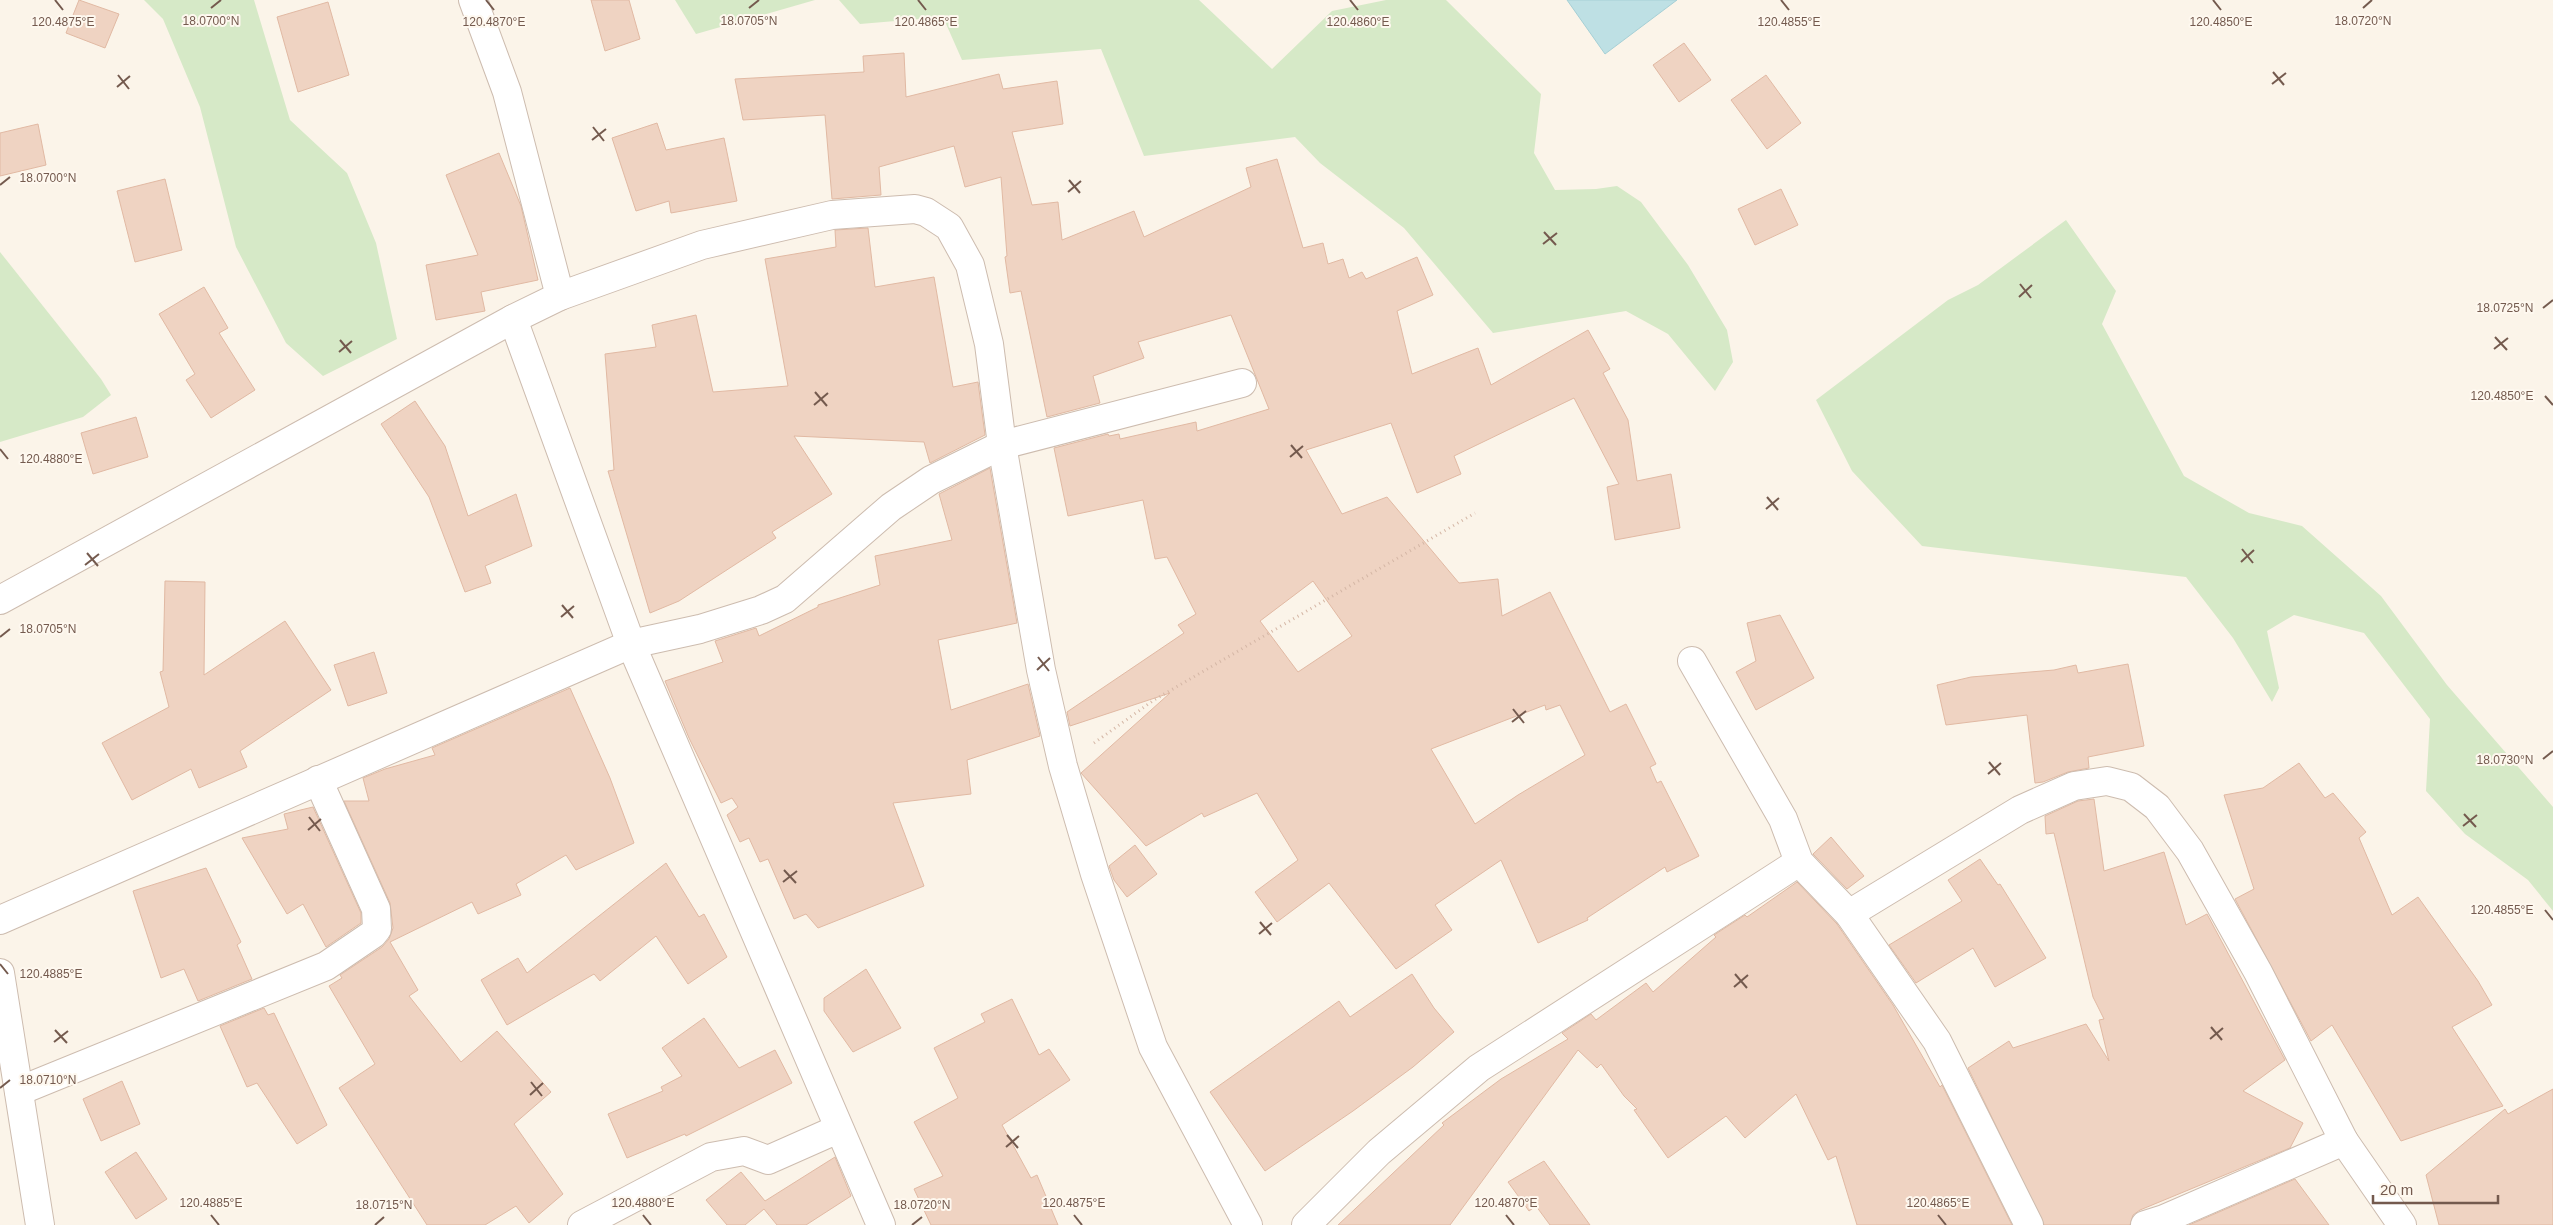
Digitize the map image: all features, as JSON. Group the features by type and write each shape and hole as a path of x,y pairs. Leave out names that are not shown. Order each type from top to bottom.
{"street":[{"path":"473,0 507,92 560,296"},
{"path":"0,600 512,319 560,296 702,246 832,215 915,209 926,212 949,226 970,265 989,344 1002,445 1042,670 1064,766 1095,874 1153,1047 1248,1225"},
{"path":"512,319 631,644 880,1225"},
{"path":"0,920 631,644 700,629 786,600 891,507 931,480 1002,445 1242,383"},
{"path":"1692,661 1783,819 1799,862 1849,914 1937,1041 2029,1225"},
{"path":"19,1091 326,966 373,934 376,929 376,909 318,780"},
{"path":"1849,914 2020,810 2074,786 2107,781 2131,787 2157,806 2190,851 2258,972 2344,1141 2402,1225"},
{"path":"1306,1225 1379,1152 1479,1068 1799,862"},
{"path":"0,973 40,1225"},
{"path":"582,1225 711,1157 744,1151 768,1160 838,1129"},
{"path":"2145,1225 2164,1219 2344,1141"}],"path":[{"path":"1064,766 1154,700 1475,513"}],"green space":[{"path":"144,0 254,0 290,120 347,173 376,243 397,339 323,376 286,343 236,247 200,107 163,19"},
{"path":"675,0 815,0 696,34"},
{"path":"839,0 1199,0 1272,69 1332,11 1386,0 1446,0 1541,94 1534,153 1555,190 1596,189 1617,186 1641,202 1688,265 1727,330 1733,362 1715,391 1668,334 1626,311 1493,333 1404,228 1320,163 1295,137 1144,156 1101,49 962,60 943,17 860,24"},
{"path":"2066,220 2116,291 2102,324 2184,476 2249,513 2302,526 2381,596 2447,685 2553,807 2553,911 2528,880 2465,834 2426,791 2430,719 2364,633 2294,615 2267,631 2279,688 2272,702 2233,638 2186,577 1922,546 1852,471 1816,400 1948,300 1978,285"},
{"path":"0,252 101,379 111,395 83,417 0,442"}],"water":[{"path":"1567,0 1677,0 1605,54"}],"building":[{"path":"79,0 119,14 105,48 66,33"},
{"path":"591,0 629,0 640,39 605,51"},
{"path":"328,2 349,75 298,92 277,17"},
{"path":"1684,43 1711,80 1679,102 1653,65"},
{"path":"904,53 906,97 999,74 1003,89 1057,81 1063,124 1012,132 1032,205 1058,202 1062,240 1134,211 1144,237 1251,187 1246,168 1277,159 1303,248 1323,243 1328,264 1343,259 1349,278 1362,272 1366,279 1417,257 1433,295 1397,311 1412,374 1478,348 1491,385 1588,330 1610,369 1603,373 1628,420 1637,481 1671,474 1680,528 1615,540 1607,487 1619,484 1574,398 1454,456 1461,474 1417,493 1391,423 1306,450 1342,514 1387,497 1459,583 1498,579 1502,616 1550,592 1610,712 1626,704 1656,764 1650,767 1657,783 1661,781 1699,856 1667,872 1665,867 1587,918 1588,920 1538,943 1501,860 1435,905 1452,930 1396,969 1329,883 1277,922 1255,892 1298,860 1257,793 1204,817 1202,813 1146,846 1081,773 1170,693 1070,726 1067,712 1184,633 1178,625 1196,614 1167,557 1155,559 1143,500 1068,516 1054,448 1108,434 1109,436 1119,434 1120,439 1196,422 1197,431 1269,409 1231,315 1138,342 1144,358 1093,376 1100,403 1047,417 1021,291 1010,293 1005,257 1007,256 1001,177 965,187 954,146 879,167 881,195 832,199 825,115 743,120 735,79 864,72 863,56","holes":["1313,581 1352,636 1298,672 1260,621","1545,705 1546,710 1560,705 1585,755 1518,795 1475,824 1431,749"]},
{"path":"1766,75 1801,123 1767,149 1731,100"},
{"path":"657,123 666,150 724,138 737,201 671,213 669,201 636,211 612,138"},
{"path":"38,124 46,165 0,176 0,133"},
{"path":"499,153 521,206 538,280 481,292 485,311 436,320 426,265 478,255 446,175"},
{"path":"165,179 182,250 135,262 117,191"},
{"path":"1781,189 1798,225 1755,245 1738,209"},
{"path":"868,228 875,287 934,277 953,387 978,382 985,435 930,463 924,442 794,436 832,494 772,532 776,538 679,601 650,613 608,471 614,470 605,354 656,347 652,325 696,315 713,392 788,386 765,259 836,247 835,230"},
{"path":"204,287 228,328 219,333 255,390 211,418 186,380 195,374 159,314"},
{"path":"415,401 445,446 468,516 516,494 532,546 485,566 491,583 465,592 429,497 381,424"},
{"path":"136,417 148,457 93,474 81,433"},
{"path":"990,468 1017,623 938,640 951,710 1028,684 1040,736 967,760 971,794 893,803 924,886 818,928 806,914 794,919 768,859 760,862 749,838 740,842 727,815 738,807 732,798 721,803 689,738 665,681 723,662 715,641 756,628 759,636 818,607 818,605 880,585 875,556 952,540 939,494"},
{"path":"165,581 205,582 204,675 285,621 331,690 240,751 247,767 199,788 191,769 132,800 102,743 169,707 160,672 163,671"},
{"path":"1780,615 1814,678 1756,710 1736,672 1756,661 1747,623"},
{"path":"374,652 387,693 348,706 334,665"},
{"path":"2128,664 2144,746 2088,757 2089,768 2068,772 2043,782 2035,783 2027,715 1946,725 1937,685 1971,677 2054,670 2076,665 2078,673"},
{"path":"570,688 610,778 634,843 576,870 566,855 516,884 521,895 478,914 472,902 390,942 418,990 409,996 461,1062 497,1031 551,1092 514,1124 563,1194 529,1223 516,1206 485,1225 427,1225 339,1088 375,1064 329,986 342,978 340,975 382,947 389,939 393,928 390,903 344,801 369,801 363,778 385,769 435,755 432,748"},
{"path":"2299,763 2325,798 2333,793 2366,832 2359,838 2392,915 2418,897 2478,981 2492,1005 2452,1027 2503,1106 2401,1141 2332,1025 2311,1041 2235,899 2254,889 2224,795 2263,788"},
{"path":"2094,799 2104,871 2164,852 2186,925 2207,914 2285,1060 2243,1091 2303,1123 2290,1148 2140,1210 2133,1215 2130,1225 2044,1225 1968,1068 2009,1041 2013,1048 2086,1024 2109,1061 2099,1020 2104,1019 2093,997 2054,833 2046,834 2045,816 2078,801"},
{"path":"313,807 361,913 361,923 326,947 303,904 287,914 242,838 288,829 284,814"},
{"path":"1831,837 1864,876 1847,889 1813,854"},
{"path":"1135,845 1157,874 1127,897 1114,880 1109,866"},
{"path":"1980,859 1998,885 2000,884 2046,958 1995,987 1973,948 1916,983 1889,945 1962,901 1948,880"},
{"path":"666,863 699,917 704,914 727,957 688,984 656,936 600,981 594,974 507,1025 481,980 518,958 527,973"},
{"path":"206,868 241,942 237,945 252,979 198,1001 184,969 161,978 133,891"},
{"path":"1797,882 1837,924 1893,1005 1940,1087 1942,1085 2012,1225 1857,1225 1836,1156 1828,1160 1796,1094 1745,1138 1726,1116 1668,1158 1634,1110 1637,1109 1624,1096 1601,1064 1597,1068 1578,1050 1450,1225 1338,1225 1444,1125 1442,1123 1501,1079 1568,1039 1562,1033 1591,1014 1596,1020 1646,983 1653,992 1716,937 1714,935 1745,915 1747,917"},
{"path":"866,969 901,1028 853,1052 824,1011 824,998"},
{"path":"1412,974 1434,1008 1454,1032 1413,1067 1353,1111 1265,1171 1210,1092 1339,1001 1350,1017"},
{"path":"1012,999 1039,1055 1049,1049 1070,1080 1002,1125 1031,1178 1037,1175 1058,1225 931,1225 914,1189 943,1176 914,1122 958,1098 934,1048 985,1022 981,1014"},
{"path":"264,1008 268,1015 274,1013 327,1125 297,1144 257,1083 247,1087 220,1026"},
{"path":"704,1018 739,1068 775,1050 792,1083 686,1136 685,1134 627,1158 608,1114 663,1091 661,1087 682,1076 662,1048"},
{"path":"122,1081 140,1124 101,1141 83,1099"},
{"path":"2553,1089 2553,1225 2439,1225 2426,1175 2505,1109 2508,1114"},
{"path":"136,1152 167,1199 136,1219 105,1172"},
{"path":"835,1157 851,1196 806,1225 777,1225 764,1209 745,1225 727,1225 706,1200 741,1172 765,1201"},
{"path":"1544,1161 1590,1225 1550,1225 1536,1206 1529,1211 1508,1182"},
{"path":"2295,1179 2329,1225 2189,1225"}]}
